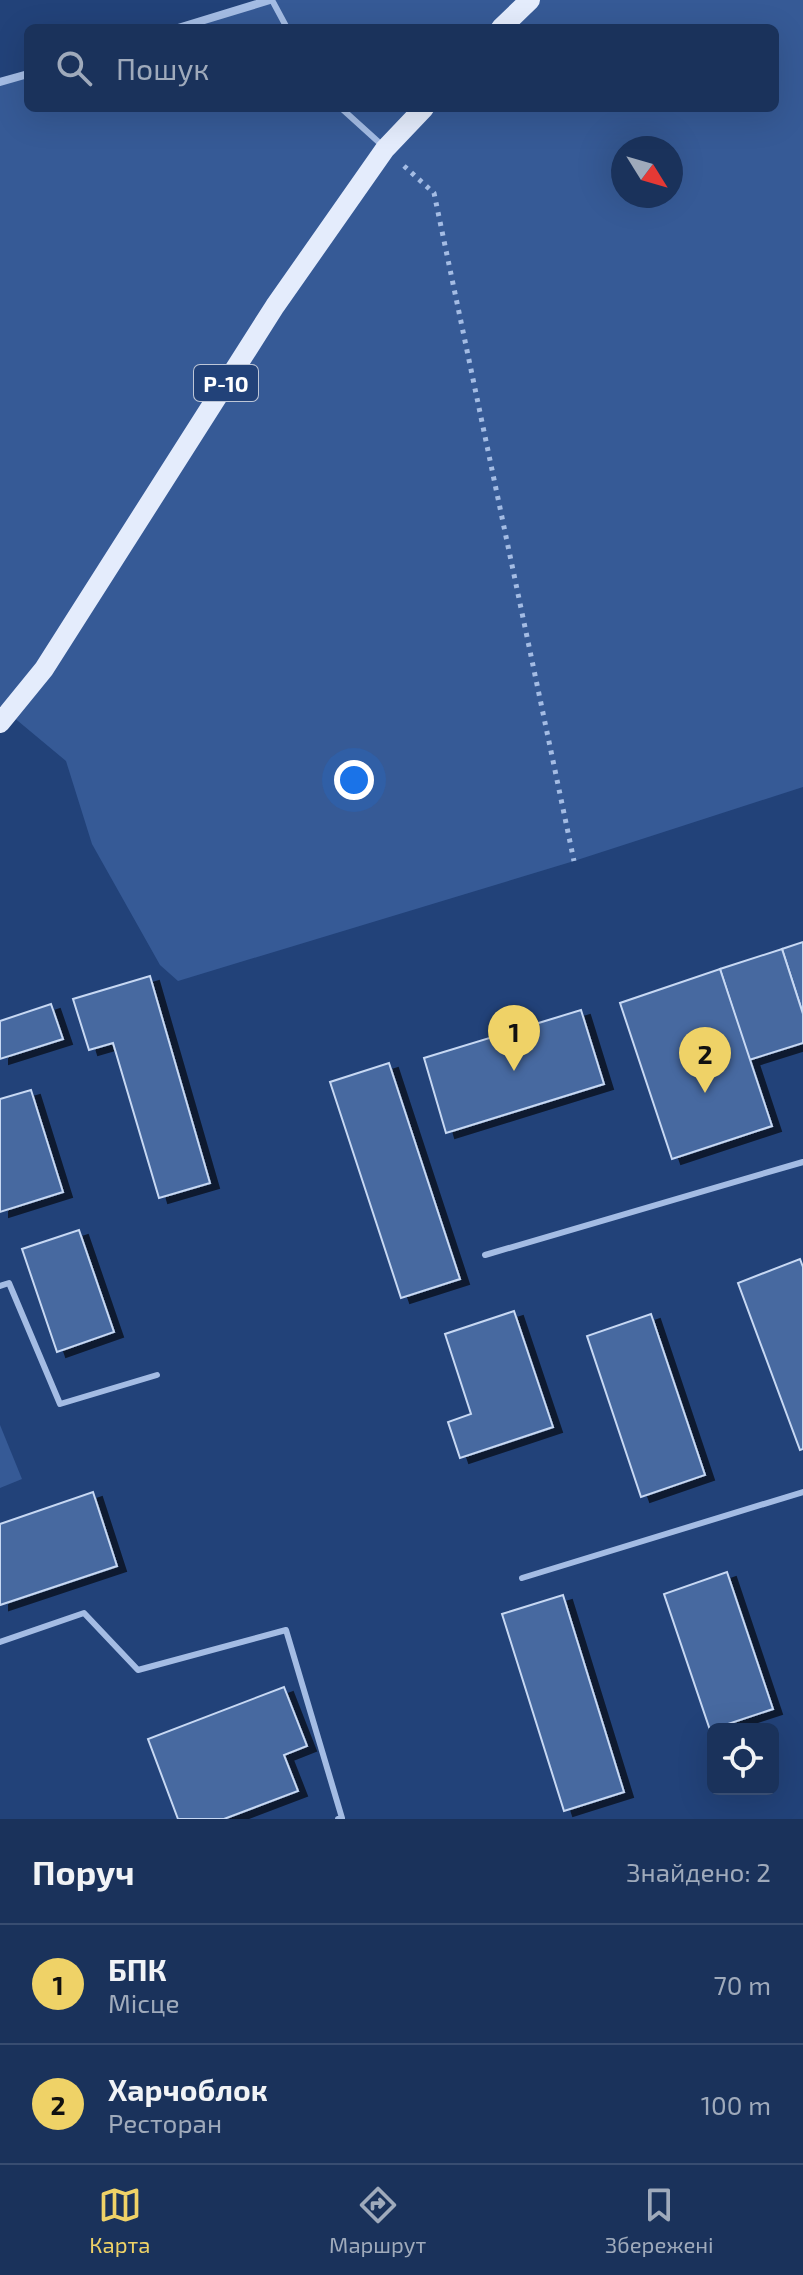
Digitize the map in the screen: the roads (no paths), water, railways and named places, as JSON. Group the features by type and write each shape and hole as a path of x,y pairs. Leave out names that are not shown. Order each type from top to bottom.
{"main road":[{"path":"505,24 530,0"},
{"name":"Р-10","path":"0,723 44,669 275,306 385,149 420,112"}],"street":[{"path":"191,24 271,0"},
{"path":"0,82 24,75"}],"lane":[{"path":"271,0 285,24"},
{"path":"345,112 385,149"},
{"path":"485,1255 803,1162"},
{"path":"0,1286 9,1283 60,1404 157,1375"},
{"path":"522,1578 803,1492"},
{"path":"0,1642 84,1613 138,1670 286,1630 342,1818 338,1819"}],"place":[{"name":"БПК","path":"514,1071"},
{"name":"Харчоблок","path":"705,1093"}]}
